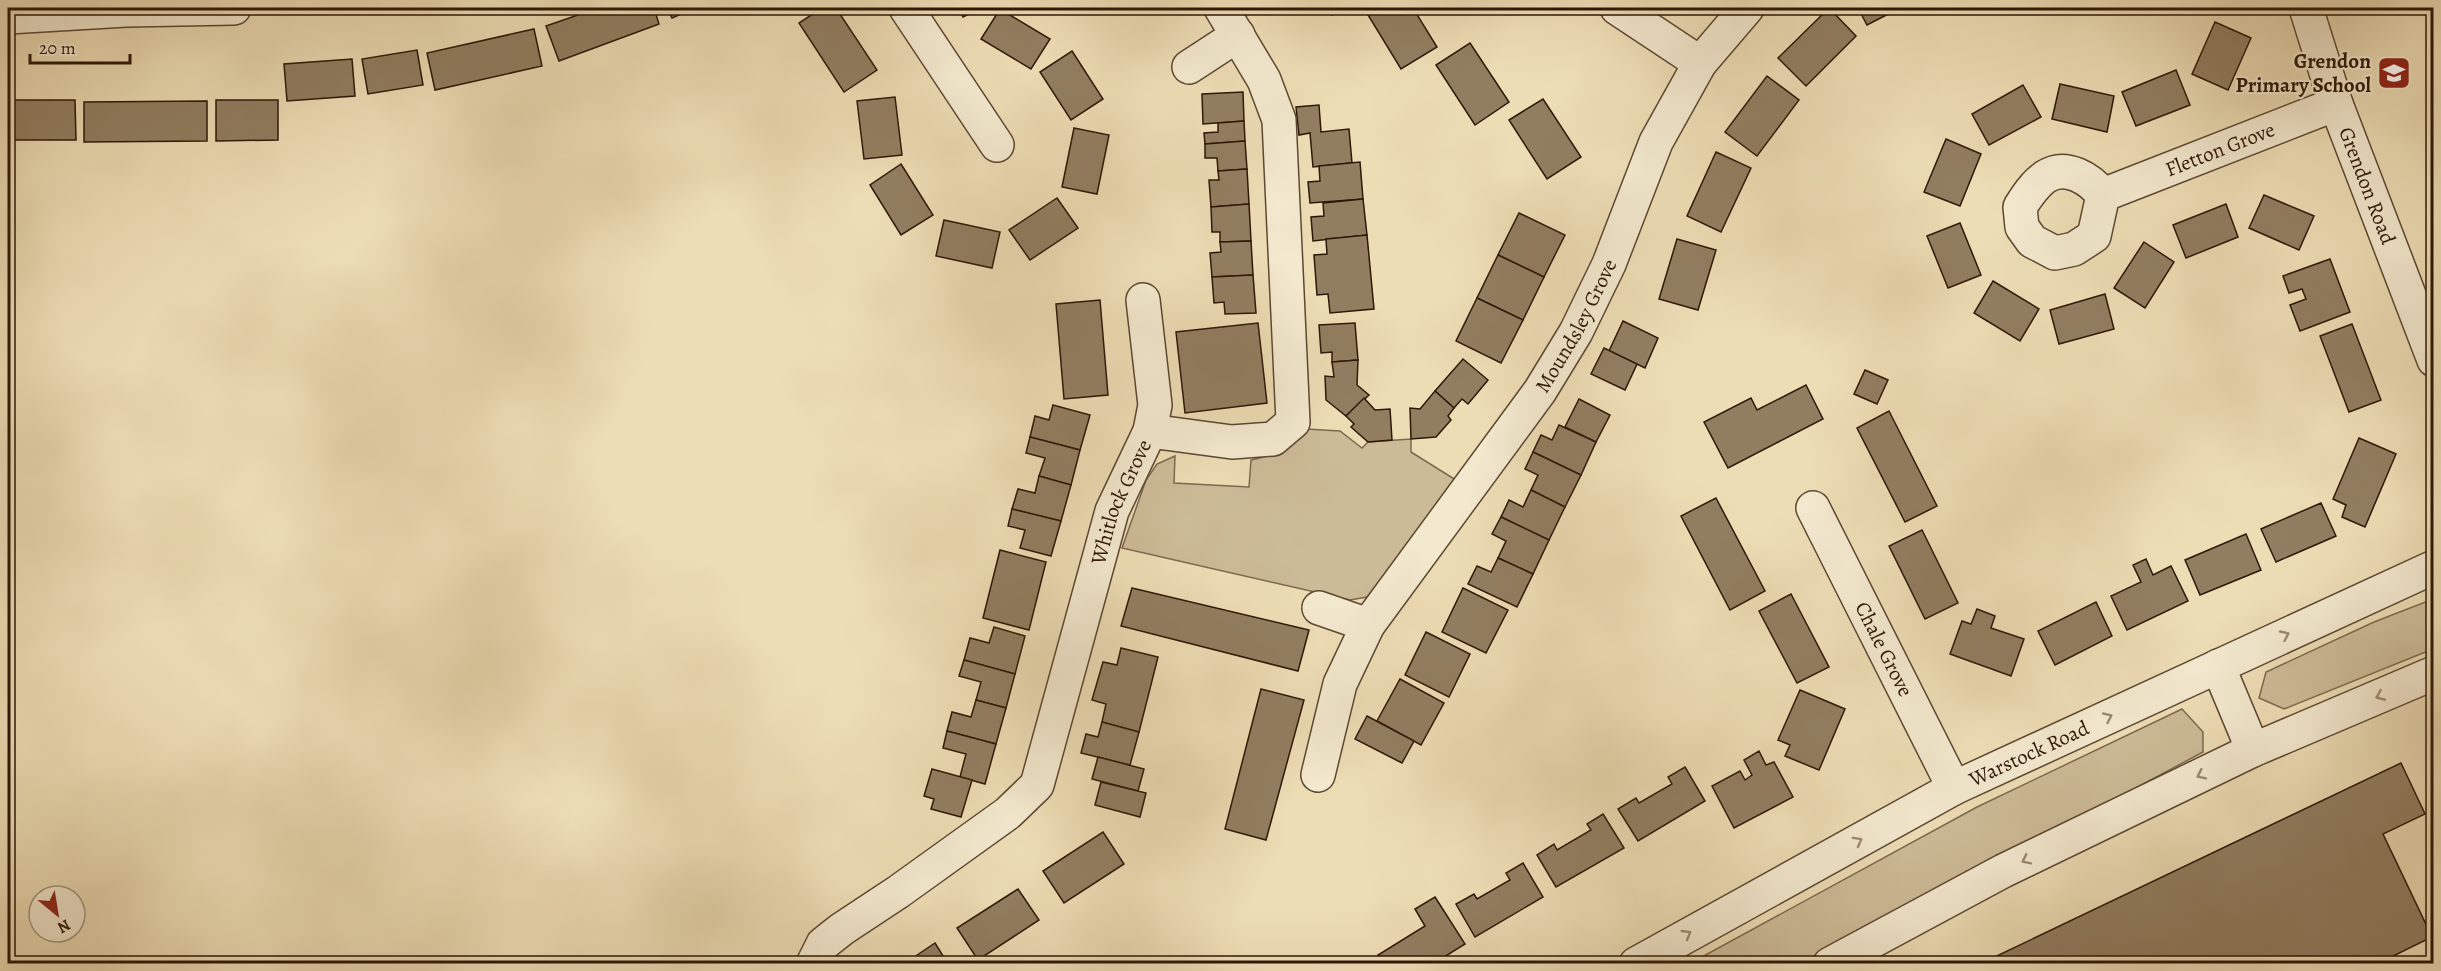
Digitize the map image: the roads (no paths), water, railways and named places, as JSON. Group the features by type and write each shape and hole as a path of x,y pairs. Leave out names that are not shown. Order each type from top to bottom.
{"street":[{"path":"8,17 126,9 234,8"},
{"path":"906,8 997,145"},
{"path":"1617,8 1701,63"},
{"name":"Moundsley Grove","path":"1318,775 1340,684 1368,625 1540,391 1576,332 1609,264 1656,142 1701,63 1747,8"},
{"name":"Grendon Road","path":"2306,8 2336,104 2433,360"},
{"path":"1189,67 1230,21"},
{"name":"Whitlock Grove","path":"813,963 823,944 842,928 898,892 1008,813 1037,785 1112,511 1150,431 1232,442 1273,439 1293,422 1279,120 1264,80 1230,21"},
{"name":"Fletton Grove","path":"2103,195 2336,104"},
{"path":"1143,300 1155,405 1150,431"},
{"name":"Chale Grove","path":"1813,508 1954,788"},
{"name":"Warstock Road","path":"1636,963 1954,788 2433,567"},
{"path":"1319,608 1368,625"},
{"path":"2218,666 2253,750"},
{"path":"1830,963 2003,871 2253,750 2433,673"}],"place":[{"name":"Grendon Primary School","path":"2394,73"}]}
